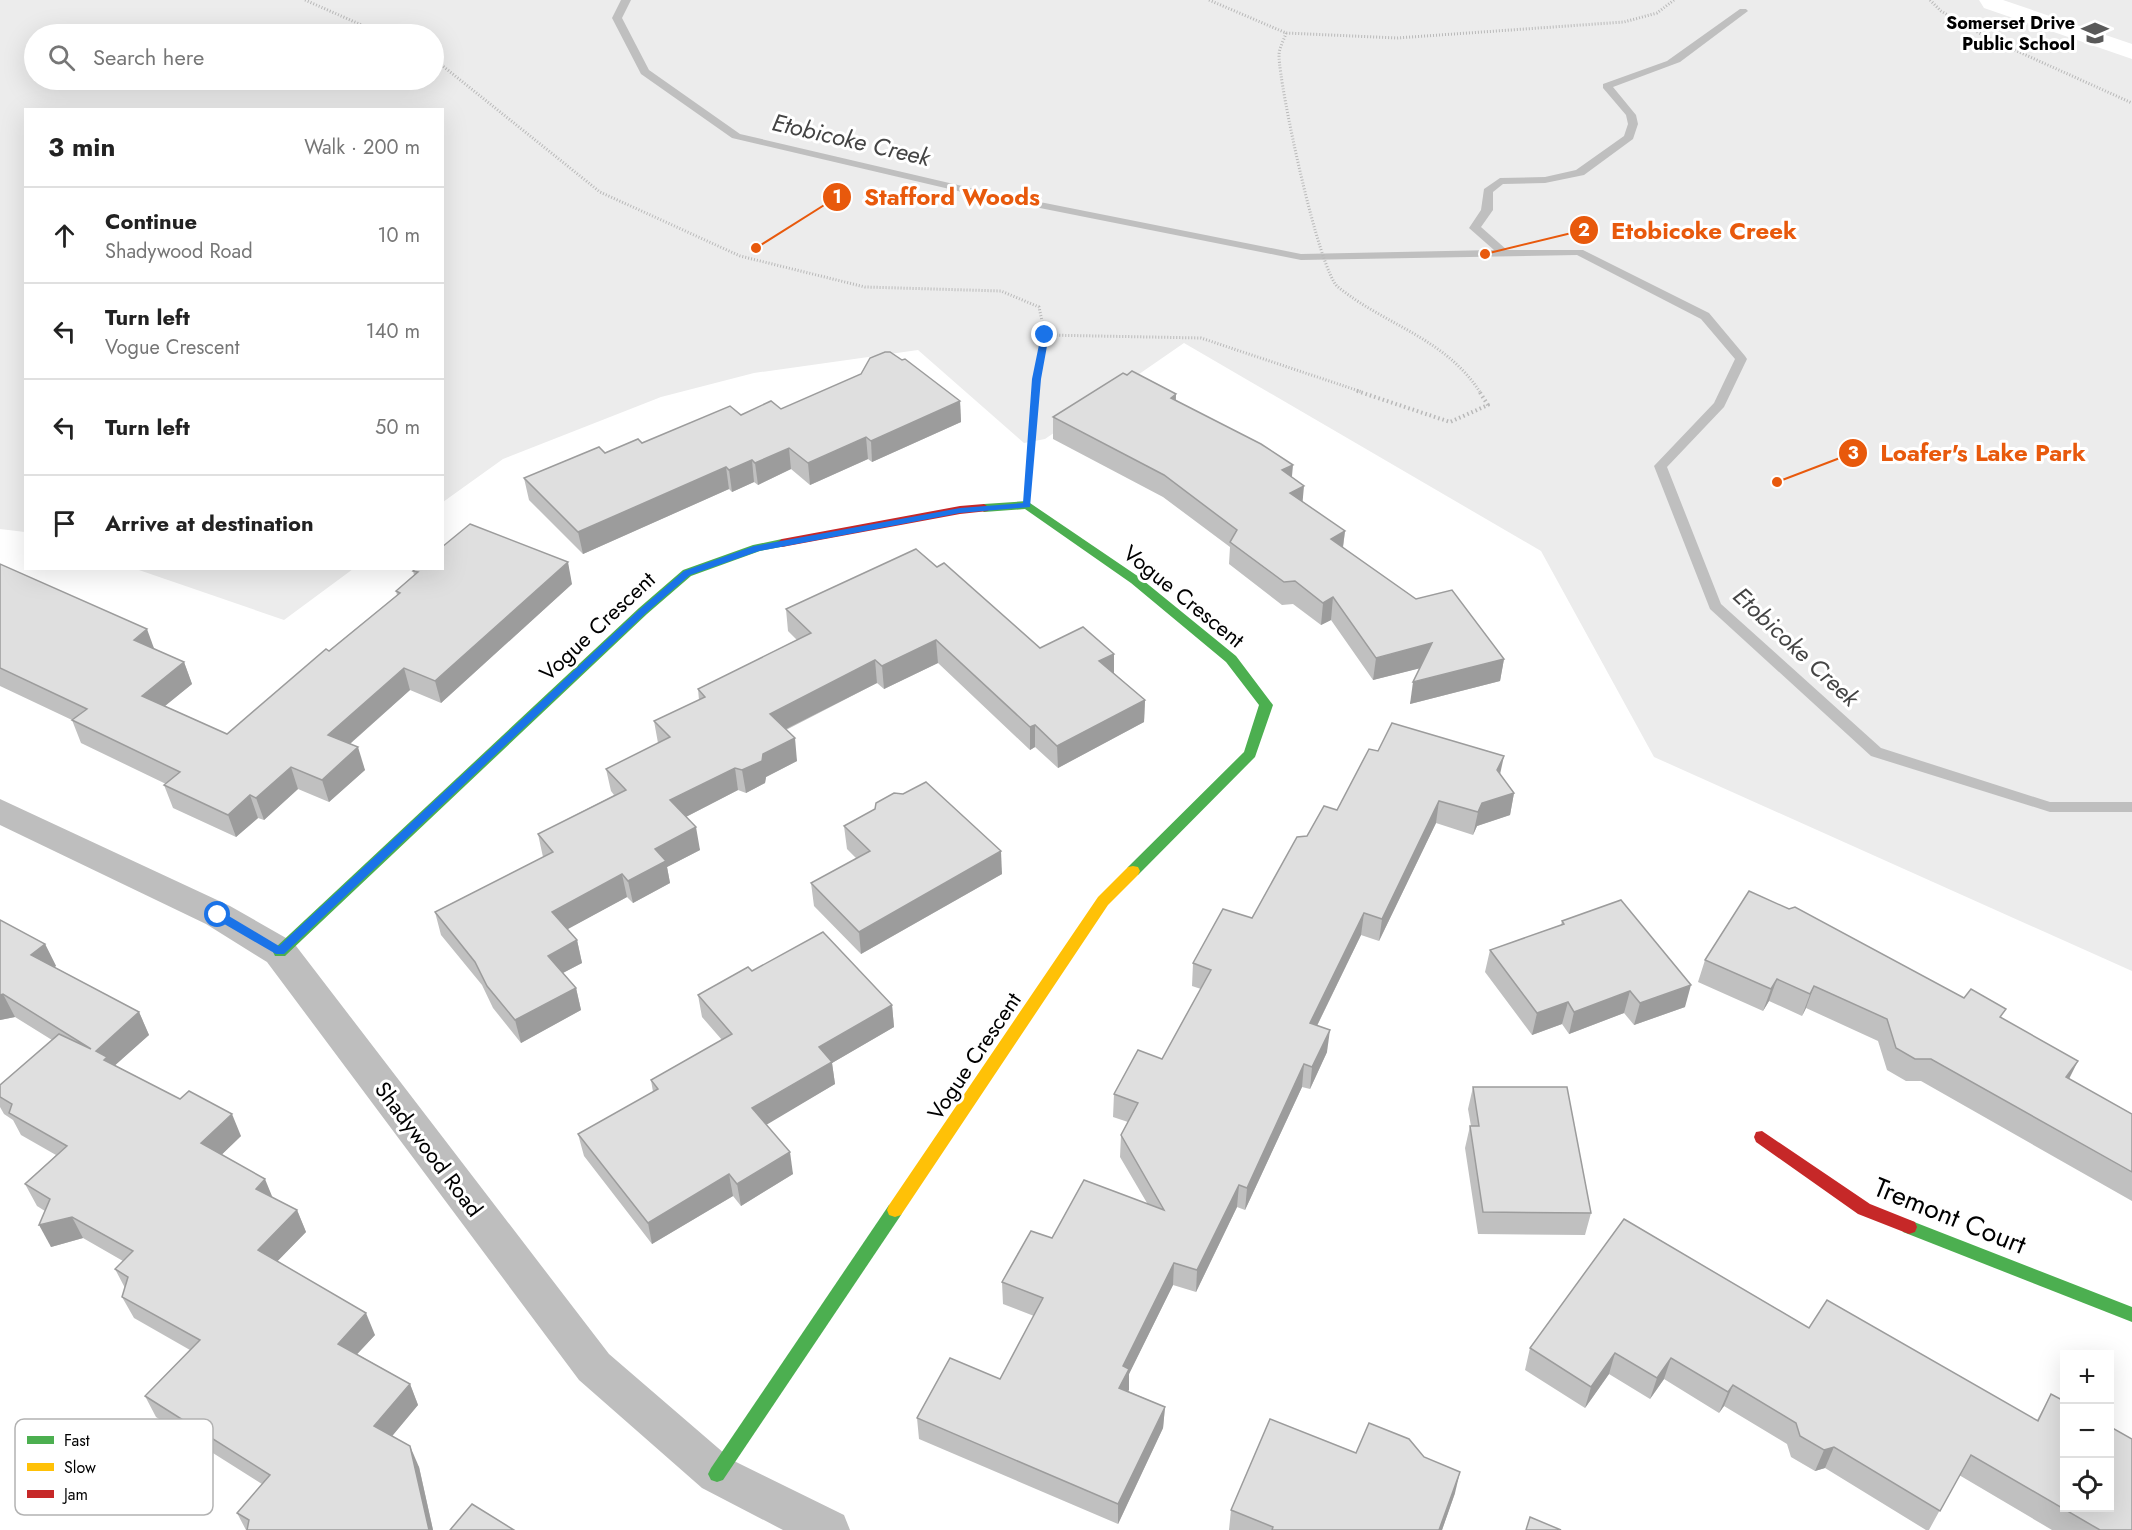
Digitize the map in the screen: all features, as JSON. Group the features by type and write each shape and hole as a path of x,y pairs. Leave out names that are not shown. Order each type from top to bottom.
{"street":[{"name":"Vogue Crescent","path":"280,952 643,611 687,573 757,548 960,510 1027,505 1135,580 1231,659 1266,705 1250,754 1103,901 717,1474"},
{"name":"Shadywood Road","path":"0,811 218,915 280,952 594,1367 717,1474 828,1530"},
{"name":"Tremont Court","path":"1762,1137 1864,1209 2132,1315"}],"path":[{"path":"305,0 359,24"},
{"path":"1209,0 1286,33 1397,38 1624,22 1657,13 1674,0"},
{"path":"1930,0 1941,11 1989,38 2132,104"},
{"path":"1045,335 1201,338 1450,422 1488,405 1470,377 1434,345 1336,286 1313,223 1289,128 1279,53 1286,33"},
{"path":"444,67 600,192 740,256 865,287 1001,291 1039,307 1045,335 1036,379 1027,505"}],"shaded area":[{"path":"0,0 1979,0 1984,8 2132,59 2132,971 1654,757 1541,551 1184,343 1045,439 1024,443 918,350 754,373 661,397 503,459 444,501 444,108 24,108 24,532 0,529"},
{"path":"2003,0 2132,0 2132,44"},
{"path":"139,570 352,570 284,620"}],"building":[{"path":"890,352 902,360 905,359 960,401 871,441 866,437 808,463 789,448 755,463 752,460 729,470 726,467 578,532 524,478 599,447 605,453 638,439 642,443 730,406 741,415 771,401 781,409 861,374 870,358"},
{"path":"1132,371 1176,394 1171,398 1261,444 1293,465 1282,470 1304,486 1290,493 1345,531 1331,539 1416,599 1452,590 1504,659 1413,682 1432,643 1376,658 1333,597 1323,603 1295,581 1284,582 1230,542 1237,530 1164,475 1053,417 1123,373 1127,375"},
{"path":"470,524 568,562 435,681 404,668 328,735 358,747 322,780 291,767 256,798 250,795 228,815 164,785 180,772 72,720 87,709 0,668 0,564 147,629 134,640 184,662 142,696 227,734 326,649 329,651 400,593 396,591 418,572 414,570 444,570 444,545"},
{"path":"916,549 937,567 944,563 1040,648 1083,627 1114,654 1099,661 1145,700 1057,746 1035,725 1030,727 936,640 882,666 875,660 770,714 795,738 763,754 762,761 742,770 735,768 670,800 696,827 655,849 666,861 628,881 622,874 552,912 577,940 548,956 576,988 515,1020 487,986 475,962 435,912 553,852 538,834 626,790 606,769 670,737 654,721 705,697 698,689 811,633 786,609"},
{"path":"1392,723 1504,756 1497,770 1514,793 1482,803 1478,812 1439,801 1382,919 1364,913 1310,1023 1330,1030 1312,1067 1304,1064 1247,1188 1239,1185 1197,1270 1174,1263 1123,1366 1129,1369 1119,1388 1165,1407 1118,1504 917,1418 950,1358 1000,1379 1043,1298 1002,1282 1031,1231 1052,1238 1084,1180 1164,1210 1121,1135 1138,1103 1114,1094 1138,1050 1162,1059 1211,970 1193,963 1223,909 1252,918 1297,837 1307,836 1324,806 1337,810 1369,749 1378,751"},
{"path":"926,782 1001,851 859,932 811,883 870,851 844,826 875,809 876,803 894,793 903,794"},
{"path":"1749,891 1789,909 1795,907 1964,998 1971,989 2006,1009 2000,1017 2078,1061 2066,1077 2132,1114 2132,1172 1931,1059 1915,1059 1896,1048 1887,1019 1814,986 1810,994 1777,979 1771,989 1705,960"},
{"path":"1621,900 1691,985 1640,1003 1630,991 1574,1012 1568,1002 1537,1013 1490,950 1564,924 1562,921"},
{"path":"0,920 45,944 31,955 139,1012 96,1051 107,1057 104,1060 180,1099 189,1091 232,1114 201,1143 265,1179 256,1189 297,1210 258,1250 366,1313 338,1344 410,1384 374,1426 410,1446 429,1530 247,1530 249,1520 237,1513 270,1475 213,1439 213,1419 181,1419 145,1396 200,1340 122,1297 128,1277 115,1269 133,1251 72,1217 39,1225 50,1199 25,1184 67,1146 9,1113 12,1104 0,1097 0,1085 59,1034 91,1049 3,994 0,995"},
{"path":"823,932 892,1005 819,1047 832,1062 752,1108 790,1152 737,1184 729,1174 648,1223 578,1134 658,1089 651,1080 732,1034 698,995 748,967 752,971"},
{"path":"1473,1087 1567,1087 1591,1213 1483,1212 1470,1126 1479,1126"},
{"path":"1624,1219 1809,1328 1827,1300 2038,1421 2051,1394 2060,1399 2060,1507 1971,1455 1940,1511 1834,1447 1824,1450 1800,1436 1796,1423 1733,1385 1728,1392 1671,1358 1657,1378 1615,1353 1591,1387 1530,1348"},
{"path":"1270,1419 1356,1453 1369,1423 1409,1439 1424,1457 1460,1472 1439,1530 1272,1530 1273,1527 1231,1510"},
{"path":"2114,1429 2132,1439 2132,1530 2100,1530 2069,1512 2114,1512"},
{"path":"472,1504 514,1530 450,1530"},
{"path":"1530,1517 1561,1530 1526,1530"}],"waterway":[{"name":"Etobicoke Creek","path":"626,0 617,18 645,72 736,136 975,192 1301,257 1579,252 1705,316 1741,359 1720,404 1660,466 1715,606 1876,752 2050,807 2132,807"},
{"path":"1504,253 1475,228 1487,210 1488,191 1500,181 1545,180 1580,173 1629,137 1633,124 1631,115 1607,86 1677,60 1713,31 1743,11"}],"traffic: fast":[{"path":"984,508 1027,505 1135,580 1231,659 1266,705 1250,754 1133,871"},
{"path":"280,952 643,611 687,573 757,548 782,543"},
{"path":"717,1474 895,1210"},
{"path":"1909,1227 2132,1315"}],"traffic: slow":[{"path":"895,1210 1103,901 1133,871"}],"traffic: jam":[{"path":"782,543 960,510 984,508"},
{"path":"1762,1137 1864,1209 1909,1227"}],"place":[{"name":"Somerset Drive Public School","path":"2095,33"},
{"name":"Stafford Woods","path":"756,248"},
{"name":"Etobicoke Creek","path":"1485,254"},
{"name":"Loafer's Lake Park","path":"1777,482"}],"route":[{"path":"218,915 280,952 643,611 687,573 757,548 960,510 1027,505 1036,379 1045,335"}]}
